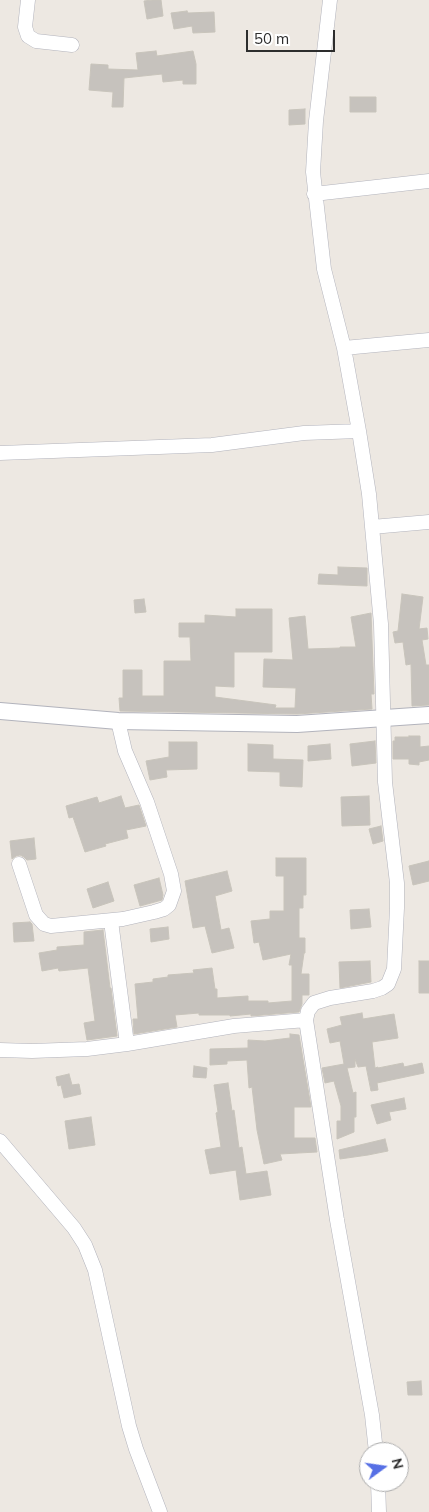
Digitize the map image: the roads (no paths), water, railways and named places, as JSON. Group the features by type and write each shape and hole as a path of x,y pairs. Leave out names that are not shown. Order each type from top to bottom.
{"street":[{"path":"28,0 26,27 28,36 36,41 72,45"},
{"path":"330,0 316,120 313,172 314,194 324,269 344,348 359,430 372,527 381,624 385,782 397,883 394,969 388,984 373,991 330,998 314,1003 308,1011 306,1020 337,1220 372,1415 375,1442"},
{"path":"314,194 429,181"},
{"path":"344,348 429,340"},
{"path":"0,453 212,445 304,433 359,430"},
{"path":"372,527 429,522"},
{"path":"0,711 118,721 297,724 429,715"},
{"path":"19,864 36,916 44,924 50,926 111,921 154,912 164,909 169,904 174,891 171,874 147,802 126,750 118,721"},
{"path":"111,921 127,1044"},
{"path":"0,1050 87,1049 234,1026 306,1020"},
{"path":"0,1141 74,1228 85,1245 94,1270 128,1426 160,1512"},
{"path":"378,1492 379,1512"}]}
